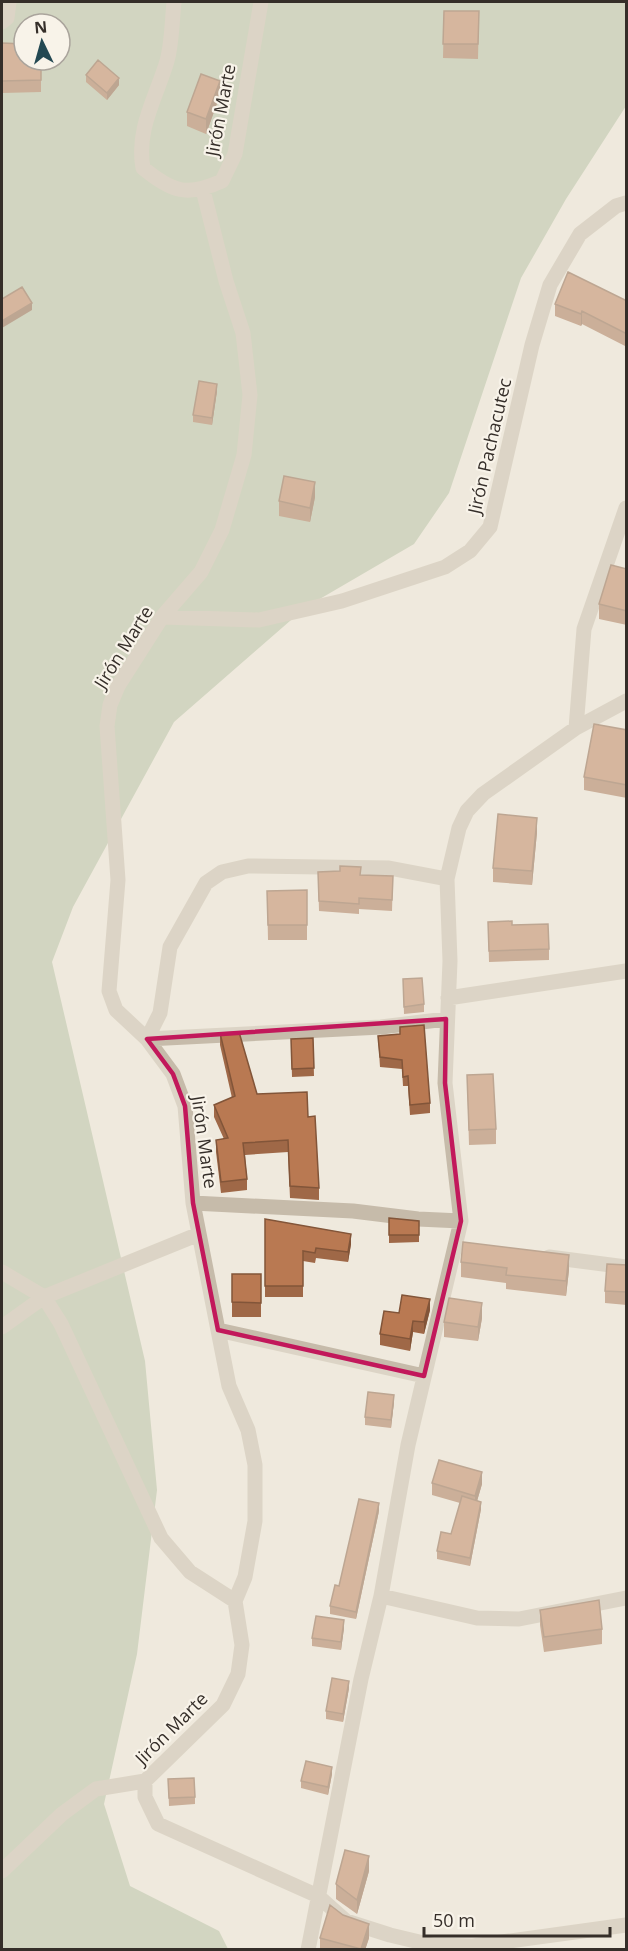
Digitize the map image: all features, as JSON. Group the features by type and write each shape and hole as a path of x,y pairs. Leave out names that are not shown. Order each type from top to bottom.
{"street":[{"path":"2,22 7,18 9,2"},
{"path":"174,2 167,61 153,94 140,149 143,168 161,183 181,192 203,190"},
{"name":"Jirón Marte","path":"261,2 235,154 222,181 203,190 226,281 243,333 250,395 244,455 222,530 201,572 162,617 118,686 110,705 107,726 118,880 109,991 116,1010 147,1039 173,1074 184,1106 193,1203 229,1386 248,1430 255,1465 255,1521 245,1577 235,1601 242,1645 238,1674 223,1705 145,1781 145,1797 150,1812 158,1824 318,1896 346,1921 390,1935 432,1945 473,1946 627,1925"},
{"name":"Jirón Pachacutec","path":"162,617 259,620 342,601 445,567 470,551 490,527 532,345 550,285 580,234 616,206 627,203"},
{"path":"576,728 584,629 627,508"},
{"path":"308,1950 361,1679 381,1596 408,1445 461,1221 445,1083 448,998 447,879 459,828 467,811 483,794 576,728 627,701"},
{"path":"446,1019 330,1030 147,1039 160,1013 170,946 206,883 222,872 248,866 389,868 447,879"},
{"path":"448,998 627,970"},
{"path":"193,1203 353,1211 418,1219 461,1221"},
{"path":"2,1327 45,1297 199,1234"},
{"path":"454,1245 475,1247"},
{"path":"538,1255 627,1267"},
{"path":"2,1272 45,1297 61,1324 161,1538 190,1572 235,1601"},
{"path":"218,1330 424,1376"},
{"path":"381,1596 477,1618 519,1619 627,1598"},
{"path":"2,1871 62,1814 96,1789 145,1781"}],"highlighted area":[{"path":"446,1019 445,1083 461,1221 424,1376 218,1330 193,1203 185,1106 173,1074 147,1039"}],"green space":[{"path":"2,2 626,2 626,106 566,199 521,278 449,493 414,544 306,607 174,722 73,907 52,962 145,1361 157,1490 137,1654 104,1804 130,1886 219,1931 228,1949 2,1950"}],"building":[{"path":"444,11 479,11 478,44 443,44"},
{"path":"2,43 12,43 12,72 41,72 41,80 2,81"},
{"path":"98,60 119,78 107,93 86,75"},
{"path":"201,74 220,81 206,119 187,112"},
{"path":"568,272 627,301 627,334 582,311 581,314 555,304"},
{"path":"22,287 32,303 2,321 2,299"},
{"path":"199,381 217,384 212,418 193,415"},
{"path":"284,476 315,482 310,508 279,501"},
{"path":"611,565 627,569 627,611 599,604"},
{"path":"594,724 627,730 627,785 584,777"},
{"path":"498,814 537,818 532,871 493,868"},
{"path":"340,866 361,867 360,875 393,876 392,900 359,898 359,904 319,901 318,872 340,871"},
{"path":"307,890 307,925 268,925 267,891"},
{"path":"512,921 512,925 548,924 549,949 489,951 488,922"},
{"path":"422,978 424,1004 404,1007 403,979"},
{"path":"424,1025 430,1103 410,1105 408,1076 403,1077 402,1060 380,1057 378,1036 400,1034 400,1027"},
{"path":"239,1032 257,1094 307,1092 308,1117 315,1116 319,1188 290,1186 288,1140 243,1143 247,1179 221,1182 216,1140 228,1138 214,1105 235,1096 220,1033"},
{"path":"313,1038 314,1068 292,1069 291,1039"},
{"path":"493,1074 496,1129 469,1130 467,1075"},
{"path":"389,1218 419,1221 419,1235 389,1235"},
{"path":"265,1219 351,1234 348,1252 316,1248 315,1253 303,1251 303,1286 265,1286"},
{"path":"463,1242 569,1255 566,1281 506,1275 507,1268 461,1262"},
{"path":"607,1264 627,1265 627,1292 605,1291"},
{"path":"232,1274 261,1274 261,1303 232,1302"},
{"path":"402,1295 430,1299 424,1322 413,1321 410,1339 380,1334 384,1311 399,1313"},
{"path":"449,1298 482,1303 478,1327 444,1322"},
{"path":"368,1392 394,1395 391,1420 365,1417"},
{"path":"439,1460 482,1472 475,1496 432,1483"},
{"path":"462,1496 481,1502 470,1558 437,1551 441,1532 451,1534"},
{"path":"359,1499 379,1503 356,1612 330,1606 335,1585 339,1586"},
{"path":"599,1600 602,1629 544,1637 540,1610"},
{"path":"316,1616 344,1620 341,1642 312,1638"},
{"path":"332,1678 349,1681 343,1714 326,1711"},
{"path":"306,1761 332,1767 328,1787 301,1781"},
{"path":"194,1778 195,1797 169,1798 168,1779"},
{"path":"345,1850 369,1856 357,1900 336,1884"},
{"path":"330,1905 343,1915 369,1924 361,1949 320,1938"}]}
